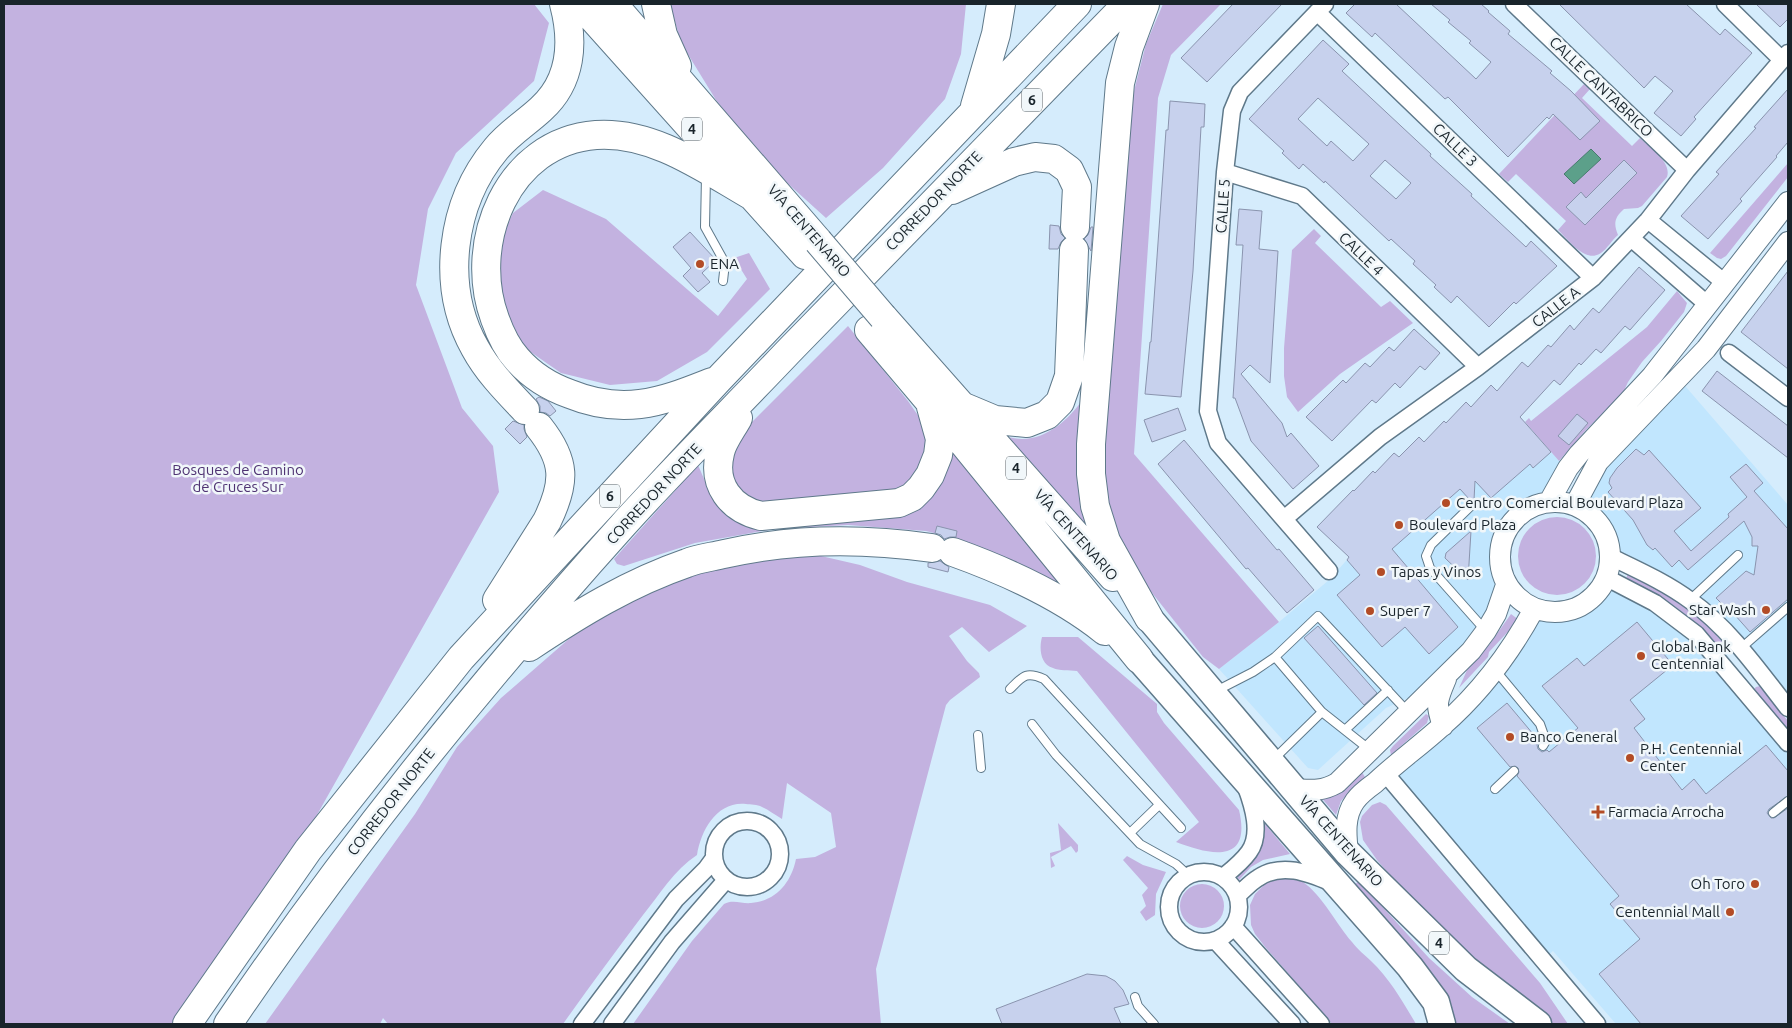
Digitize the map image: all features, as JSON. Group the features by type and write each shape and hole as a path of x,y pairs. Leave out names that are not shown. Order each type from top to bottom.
{"highway":[{"path":"460,658 547,521 558,496 561,483 560,466 556,451 532,418 500,384 475,349 462,318 456,289 455,259 456,237 460,216 483,166 509,135 542,108 554,95 561,83 568,66 570,53 570,31 564,4"},
{"name":"VÍA CENTENARIO","path":"580,4 752,196 811,248"},
{"name":"VÍA CENTENARIO","path":"613,4 692,96 811,248 876,324 961,405 1149,618 1348,853 1466,969 1538,1024"},
{"path":"656,4 663,35 671,56 692,96"},
{"path":"973,113 993,48 1001,4"},
{"name":"CORREDOR NORTE","path":"186,1024 308,850 460,658 718,380 1076,4"},
{"name":"CORREDOR NORTE","path":"228,1024 376,819 499,667 624,524 937,197 1127,4"},
{"path":"1145,4 1129,47 1120,83 1091,444 1091,474 1095,506 1106,541 1149,618"},
{"path":"718,380 680,395 639,404 600,403 560,390 529,371 516,358 507,345 491,308 487,276 491,234 504,196 533,159 546,150 595,135 631,139 666,149 706,169 752,196"},
{"path":"937,197 1014,162 1035,157 1054,159 1069,170 1077,187 1069,376 1060,402 1047,416 1026,423 995,420 961,405"},
{"name":"VÍA CENTENARIO","path":"876,324 929,401 1138,659 1410,967 1441,1017"},
{"path":"755,386 720,452 718,472 722,488 728,498 736,506 748,513 761,516 899,503 912,497 930,475 938,455 940,439 929,401"},
{"path":"499,667 582,612 640,582 688,562 786,542 830,541 889,542 942,550 999,569 1055,599 1098,626 1138,659"}],"street":[{"name":"CALLE CANTABRICO","path":"1514,4 1687,170"},
{"path":"1725,4 1785,56"},
{"name":"CALLE 5","path":"1284,519 1218,443 1208,411 1225,172 1232,111 1240,92 1321,8"},
{"name":"CALLE 3","path":"1321,8 1593,278"},
{"name":"CALLE A","path":"1284,519 1380,437 1478,367 1593,278 1648,220 1687,170 1785,56"},
{"name":"CALLE 4","path":"1225,172 1302,196 1478,367"},
{"path":"1548,502 1568,468 1579,454 1652,376 1788,202"},
{"path":"1648,220 1725,282"},
{"path":"1631,238 1708,305"},
{"path":"1575,505 1598,462 1706,349 1788,242"},
{"path":"1730,353 1788,398"},
{"path":"1548,502 1562,502 1575,505 1600,524 1608,540 1611,557 1607,578 1598,593 1586,603 1570,611 1552,613 1534,609 1518,600 1506,585 1500,568 1499,550 1505,531 1514,519 1529,508 1548,502"},
{"path":"1284,519 1329,570"},
{"path":"1611,557 1644,573 1690,600 1706,613 1745,655 1788,708"},
{"path":"1607,578 1655,603 1696,634 1788,742"},
{"path":"1294,790 1326,789 1337,783 1471,651 1496,614 1506,585"},
{"path":"1348,853 1346,828 1349,811 1356,800 1385,773 1443,726 1480,689 1520,635 1534,609"},
{"path":"1733,676 1745,655"},
{"path":"1443,726 1437,708 1438,698 1448,675"},
{"path":"1406,716 1382,761 1385,773 1597,1024"},
{"path":"1223,877 1240,864 1250,851 1255,838 1255,816 1241,775"},
{"path":"744,821 755,822 765,827 776,839 780,854 773,874 766,882 756,886 735,885 726,880 716,866 714,858 714,847 718,837 725,829 744,821"},
{"path":"590,1021 676,899 706,869 714,858"},
{"path":"1238,895 1258,878 1274,870 1291,870 1305,873 1339,886"},
{"path":"1200,871 1212,872 1223,877 1232,885 1238,895 1238,916 1234,926 1225,935 1215,940 1197,941 1188,938 1174,926 1169,915 1168,903 1172,891 1178,882 1188,875 1200,871"},
{"path":"612,1024 672,942 726,880"},
{"path":"1234,926 1321,1024"},
{"path":"1215,940 1292,1024"}],"lane":[{"path":"706,169 705,227 725,262 722,281"},
{"path":"1472,505 1431,545 1426,556 1430,568 1486,631"},
{"path":"1690,600 1738,554"},
{"path":"1745,655 1788,608"},
{"path":"1212,693 1253,672 1275,657 1318,616 1388,690 1406,716"},
{"path":"1275,657 1322,712 1370,750"},
{"path":"1495,669 1540,724 1546,741 1543,746"},
{"path":"1010,688 1023,676 1034,674 1044,678 1180,828"},
{"path":"1345,730 1388,690"},
{"path":"1271,762 1322,712"},
{"path":"1032,724 1056,755 1140,844 1176,864 1188,875"},
{"path":"978,735 981,768"},
{"path":"1495,790 1514,771"},
{"path":"1773,813 1788,801"},
{"path":"1130,833 1160,805"},
{"path":"1134,997 1138,1006 1154,1024"}],"shaded area":[{"path":"1591,149 1601,159 1574,184 1564,174"},
{"path":"1677,380 1686,387 1788,505 1788,708 1740,649 1611,557 1608,540 1600,524 1575,505"},
{"path":"1525,422 1559,461 1568,468 1549,502 1529,508 1514,519 1505,531 1499,550 1500,568 1506,585 1496,614 1443,670 1410,697 1386,708 1318,770 1308,768 1219,669 1329,580 1400,500 1487,455"},
{"path":"1607,578 1655,603 1788,743 1788,1024 1616,1024 1553,951 1542,960 1385,773 1443,726 1534,609 1552,613 1570,611 1586,603 1598,593"}],"green space":[{"name":"Bosques de Camino de Cruces Sur","path":"4,4 534,4 549,23 534,81 456,153 428,209 416,285 462,408 493,446 499,492 300,845 171,1024 4,1024"},
{"path":"670,4 966,4 961,54 945,99 883,168 826,218 764,162 716,100 681,43"},
{"path":"1163,4 1221,4 1171,55 1158,98 1134,454 1279,622 1219,669 1203,657 1137,574 1109,519 1102,474 1126,139 1134,91 1146,44"},
{"path":"1584,84 1590,89 1582,98 1632,146 1640,138 1659,156 1668,171 1667,177 1642,206 1624,209 1621,212 1615,224 1618,235 1601,253 1595,256 1583,253 1577,249 1558,230 1566,221 1516,174 1508,182 1499,174"},
{"path":"1788,163 1788,177 1726,256 1721,259 1710,253"},
{"path":"543,190 606,219 718,316 747,279 734,258 749,253 770,289 707,352 657,381 610,385 561,373 522,346 503,316 497,245 513,213"},
{"path":"1314,229 1321,236 1315,243 1381,307 1390,301 1413,323 1340,374 1298,412 1287,397 1284,376 1284,348 1292,250"},
{"path":"1677,291 1687,303 1684,312 1642,362 1623,393 1586,430 1559,461 1525,422 1529,418 1531,421 1647,327"},
{"path":"848,326 924,424 932,449 902,492 755,507 729,481 730,448 743,431"},
{"path":"1083,399 1081,491 1083,515 1091,537 998,435 1022,439 1041,435 1065,420"},
{"path":"946,441 1092,609 961,540 926,531 848,525 774,529 695,543 624,566 617,564 614,559 698,465 711,495 724,511 894,514"},
{"path":"1557,517 1572,520 1585,528 1593,541 1596,556 1593,571 1585,584 1572,592 1557,595 1542,592 1529,584 1521,571 1518,556 1521,541 1529,528 1542,520"},
{"path":"808,553 860,565 907,582 990,605 1027,626 989,652 962,627 949,636 967,661 979,673 980,677 946,705 876,969 881,1024 633,1024 692,941 724,904 760,902 768,899 775,895 786,883 794,868 796,859 815,857 836,847 831,813 787,783 782,819 760,806 736,804 719,812 712,819 702,836 697,855 681,868 668,883 563,1024 388,1024 383,1018 380,1024 265,1024 415,814 457,747 501,698 578,631 620,605 667,582 717,567"},
{"path":"1628,572 1687,607 1728,648 1723,651 1691,619 1667,601 1626,580"},
{"path":"1511,614 1519,620 1459,688 1468,668 1489,645"},
{"path":"1042,637 1078,637 1157,704 1157,712 1164,723 1239,810 1241,828 1239,840 1234,848 1225,852 1214,852 1189,847 1176,842 1199,822 1077,671 1055,669 1045,663 1041,651"},
{"path":"1760,686 1788,721 1788,730 1754,689"},
{"path":"1426,714 1429,716 1427,723 1391,755 1390,750 1393,746"},
{"path":"1360,769 1365,777 1341,801 1336,815 1319,795"},
{"path":"1380,802 1386,805 1540,983 1568,1024 1554,1024 1545,1018 1438,931 1377,860 1363,840 1360,822 1362,816 1372,805"},
{"path":"1058,823 1078,845 1078,851 1076,853 1071,846 1051,857 1055,866 1051,868 1050,853 1061,850"},
{"path":"1265,824 1290,854 1263,860 1251,867 1239,880 1236,875 1248,866 1261,847"},
{"path":"1127,856 1143,865 1166,872 1156,894 1155,915 1146,921 1140,912 1146,906 1142,895 1148,888 1123,860"},
{"path":"1281,877 1303,882 1317,894 1354,945 1378,968 1390,983 1416,1024 1332,1024 1266,948 1255,934 1251,925 1250,905 1255,894 1267,882"},
{"path":"1359,881 1429,958 1472,997 1510,1024 1450,1024 1354,885"},
{"path":"1198,884 1206,884 1218,890 1224,906 1218,922 1206,928 1198,928 1186,922 1180,910 1180,902 1186,890"}],"building":[{"path":"1233,4 1282,4 1207,82 1181,58"},
{"path":"1355,4 1396,4 1476,79 1491,62 1469,43 1471,41 1448,22 1450,20 1431,4 1481,4 1510,31 1508,34 1552,71 1550,73 1571,91 1600,121 1580,140 1553,114 1549,119 1547,117 1508,157 1448,97 1445,99 1375,33 1372,37 1346,13"},
{"path":"1559,4 1686,4 1720,35 1725,29 1752,53 1694,117 1696,119 1681,136 1654,113 1673,91 1655,76 1644,88"},
{"path":"1756,4 1788,4 1788,19 1780,27"},
{"path":"1323,40 1349,64 1342,71 1431,154 1430,156 1472,194 1471,196 1526,247 1531,241 1557,266 1516,304 1514,302 1489,327 1457,296 1451,303 1434,287 1436,285 1413,264 1415,261 1391,239 1389,241 1325,181 1324,183 1303,164 1299,169 1282,153 1284,151 1249,119","holes":["1318,98 1369,144 1353,161 1331,141 1327,146 1298,119","1385,160 1411,183 1396,199 1370,176"]},
{"path":"1788,89 1788,142 1740,199 1742,201 1708,239 1681,216 1719,174 1716,172"},
{"path":"1170,101 1205,104 1204,127 1201,127 1193,271 1181,397 1145,394 1151,342 1166,130 1168,130"},
{"path":"1624,160 1637,173 1585,225 1566,207 1581,192 1586,198"},
{"path":"1239,209 1262,211 1259,249 1278,251 1270,383 1250,365 1241,374 1282,423 1287,437 1291,433 1319,466 1293,489 1251,441 1235,398 1233,398 1243,245 1236,245"},
{"path":"1050,225 1059,226 1061,234 1065,238 1058,249 1049,249"},
{"path":"1091,227 1093,227 1091,251 1084,239"},
{"name":"ENA","path":"690,232 716,260 702,273 710,282 698,292 683,276 691,268 673,247"},
{"path":"1639,267 1665,290 1630,330 1625,326 1601,353 1596,349 1581,365 1579,363 1560,385 1554,380 1520,417 1551,452 1533,468 1530,464 1491,498 1475,481 1474,500 1470,500 1460,489 1392,549 1458,627 1429,654 1405,627 1382,647 1337,595 1360,575 1347,560 1349,557 1317,527 1353,490 1373,471 1375,473 1394,453 1399,457 1419,437 1424,442 1466,402 1471,407 1491,385 1497,391 1522,362 1528,367 1548,345 1551,347 1570,325 1574,330 1593,308 1599,313"},
{"path":"1788,271 1788,369 1741,332"},
{"path":"1414,329 1440,353 1425,370 1420,366 1400,388 1395,383 1376,403 1372,400 1332,441 1306,417 1343,380 1346,383 1365,363 1370,367 1389,347 1394,351"},
{"path":"1717,371 1788,426 1788,458 1702,391"},
{"path":"539,397 548,401 556,411 550,416 540,412 540,406 536,399"},
{"path":"1178,408 1186,430 1152,442 1144,420"},
{"path":"1577,414 1588,423 1569,445 1558,436"},
{"path":"513,421 524,425 527,437 520,444 505,429"},
{"path":"1184,440 1277,550 1279,549 1314,590 1287,613 1248,568 1246,569 1158,464"},
{"path":"1636,449 1644,455 1649,450 1701,508 1674,531 1691,551 1729,517 1728,514 1747,497 1730,477 1746,464 1763,483 1754,491 1788,529 1788,599 1750,632 1716,598 1746,571 1754,575 1758,546 1752,546 1752,537 1744,521 1688,570 1679,560 1672,567 1655,548 1653,550 1647,545 1633,520 1608,492 1612,488 1609,483 1610,478"},
{"path":"937,526 957,531 956,537 944,539 941,535 935,533"},
{"path":"1471,531 1468,580 1445,558 1446,553"},
{"path":"940,561 949,567 948,572 928,567 928,563"},
{"path":"1637,622 1673,665 1630,700 1645,719 1634,728 1682,790 1694,779 1706,794 1766,745 1788,771 1788,796 1769,809 1767,813 1771,818 1774,818 1788,808 1788,1024 1641,1024 1599,974 1640,939 1610,904 1619,896 1517,776 1518,768 1515,766 1510,767 1477,728 1507,703 1539,741 1538,749 1542,752 1547,750 1549,752 1578,728 1542,686 1577,658 1584,666"},
{"path":"1318,626 1377,693 1364,705 1304,638"},
{"path":"1087,974 1106,976 1115,981 1123,990 1129,1004 1114,1008 1121,1024 1002,1024 996,1009"}],"place":[{"name":"ENA","path":"700,264"},
{"name":"Centro Comercial Boulevard Plaza","path":"1446,503"},
{"name":"Boulevard Plaza","path":"1399,525"},
{"name":"Tapas y Vinos","path":"1381,572"},
{"name":"Star Wash","path":"1766,610"},
{"name":"Super 7","path":"1370,611"},
{"name":"Global Bank Centennial","path":"1641,656"},
{"name":"Banco General","path":"1510,737"},
{"name":"P.H. Centennial Center","path":"1630,758"},
{"name":"Farmacia Arrocha","path":"1598,812"},
{"name":"Oh Toro","path":"1755,884"},
{"name":"Centennial Mall","path":"1730,912"}]}
